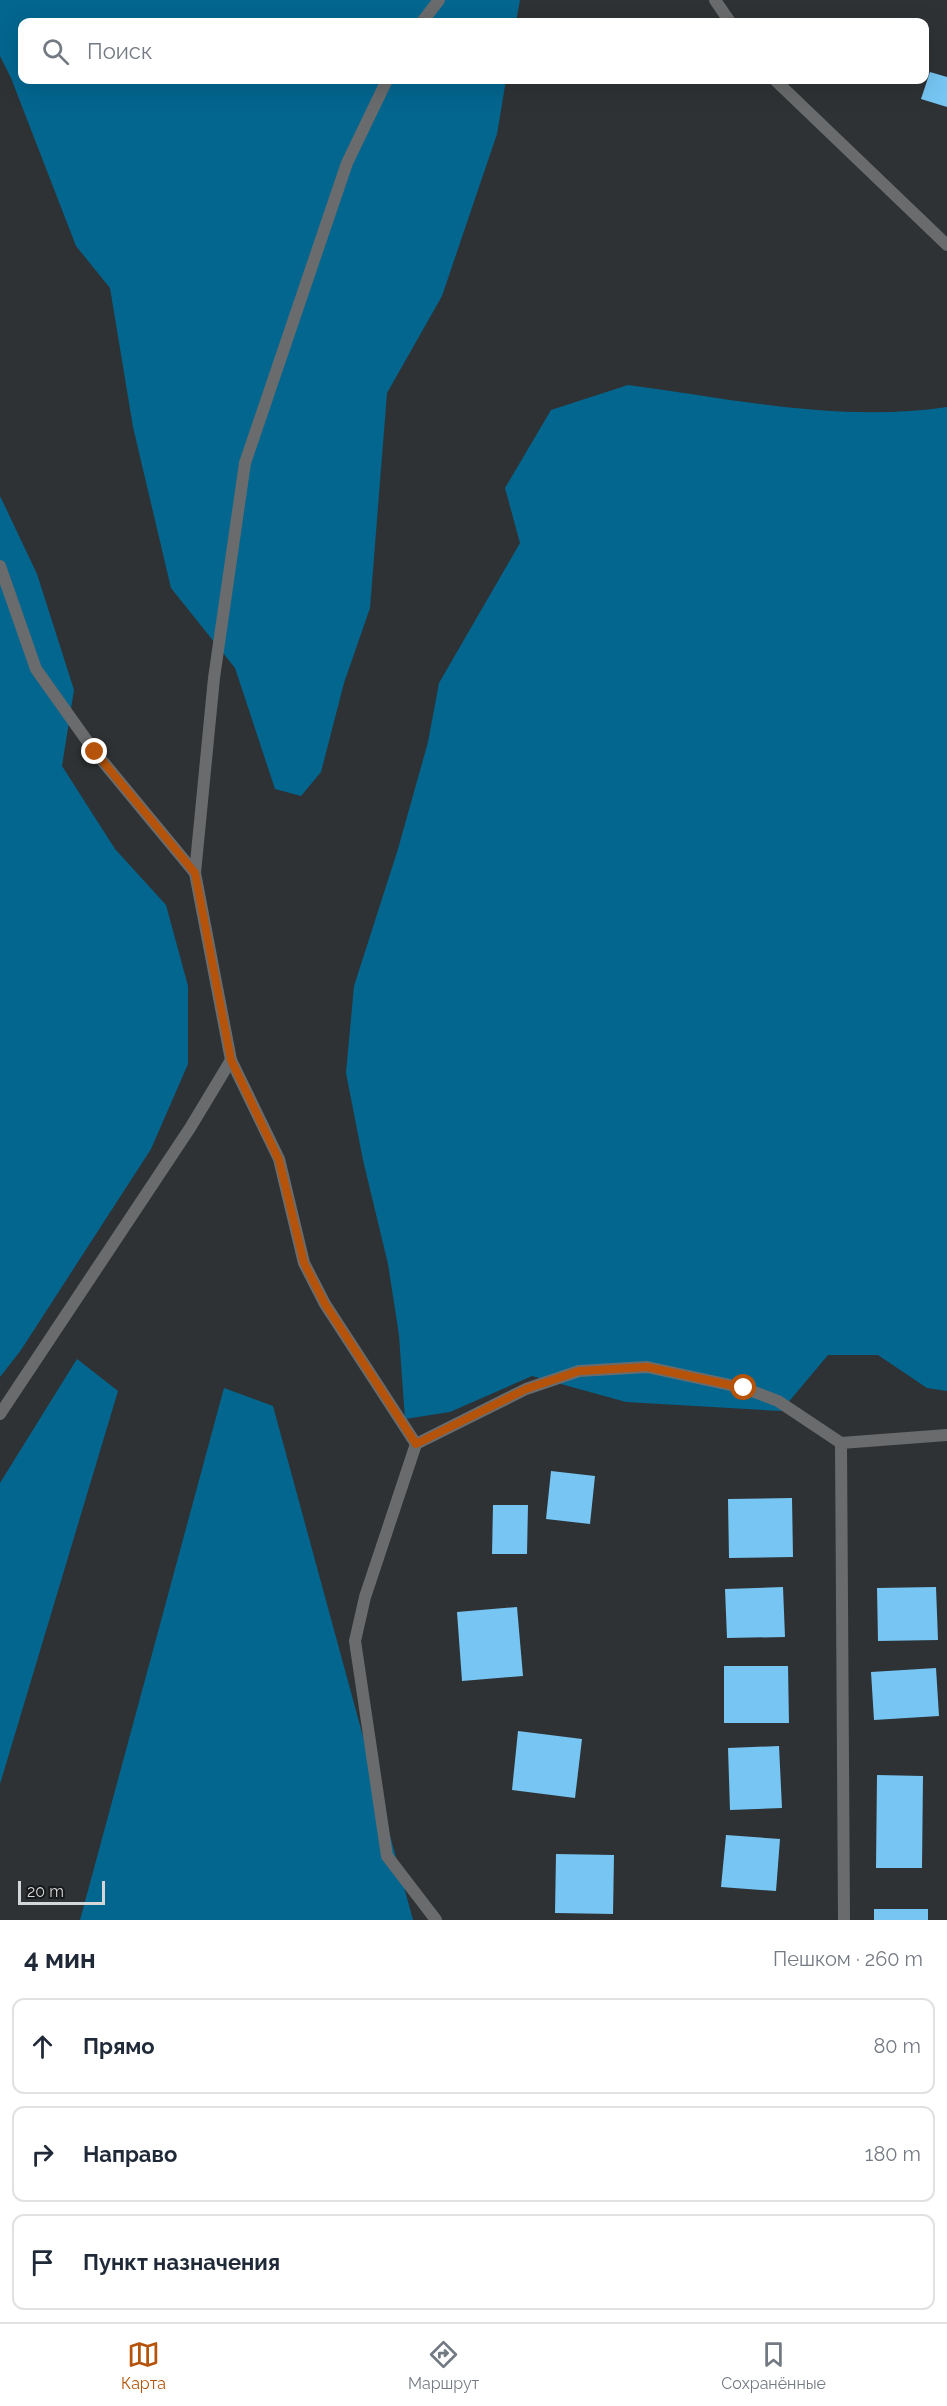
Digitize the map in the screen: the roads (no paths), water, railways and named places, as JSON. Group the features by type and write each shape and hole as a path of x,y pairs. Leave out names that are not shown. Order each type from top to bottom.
{"street":[{"path":"425,18 439,0"},
{"path":"715,0 727,18"},
{"path":"385,84 347,164 245,463 214,678 195,873 231,1060 279,1160 304,1263 325,1304 416,1444"},
{"path":"779,84 947,245"},
{"path":"0,566 36,669 95,752 195,873"},
{"path":"0,1414 184,1137 231,1060"},
{"path":"436,1920 387,1856 354,1641 364,1597 416,1444 526,1389 579,1371 647,1367 744,1388 778,1401 841,1443 947,1435"},
{"path":"841,1443 844,1920"}]}
